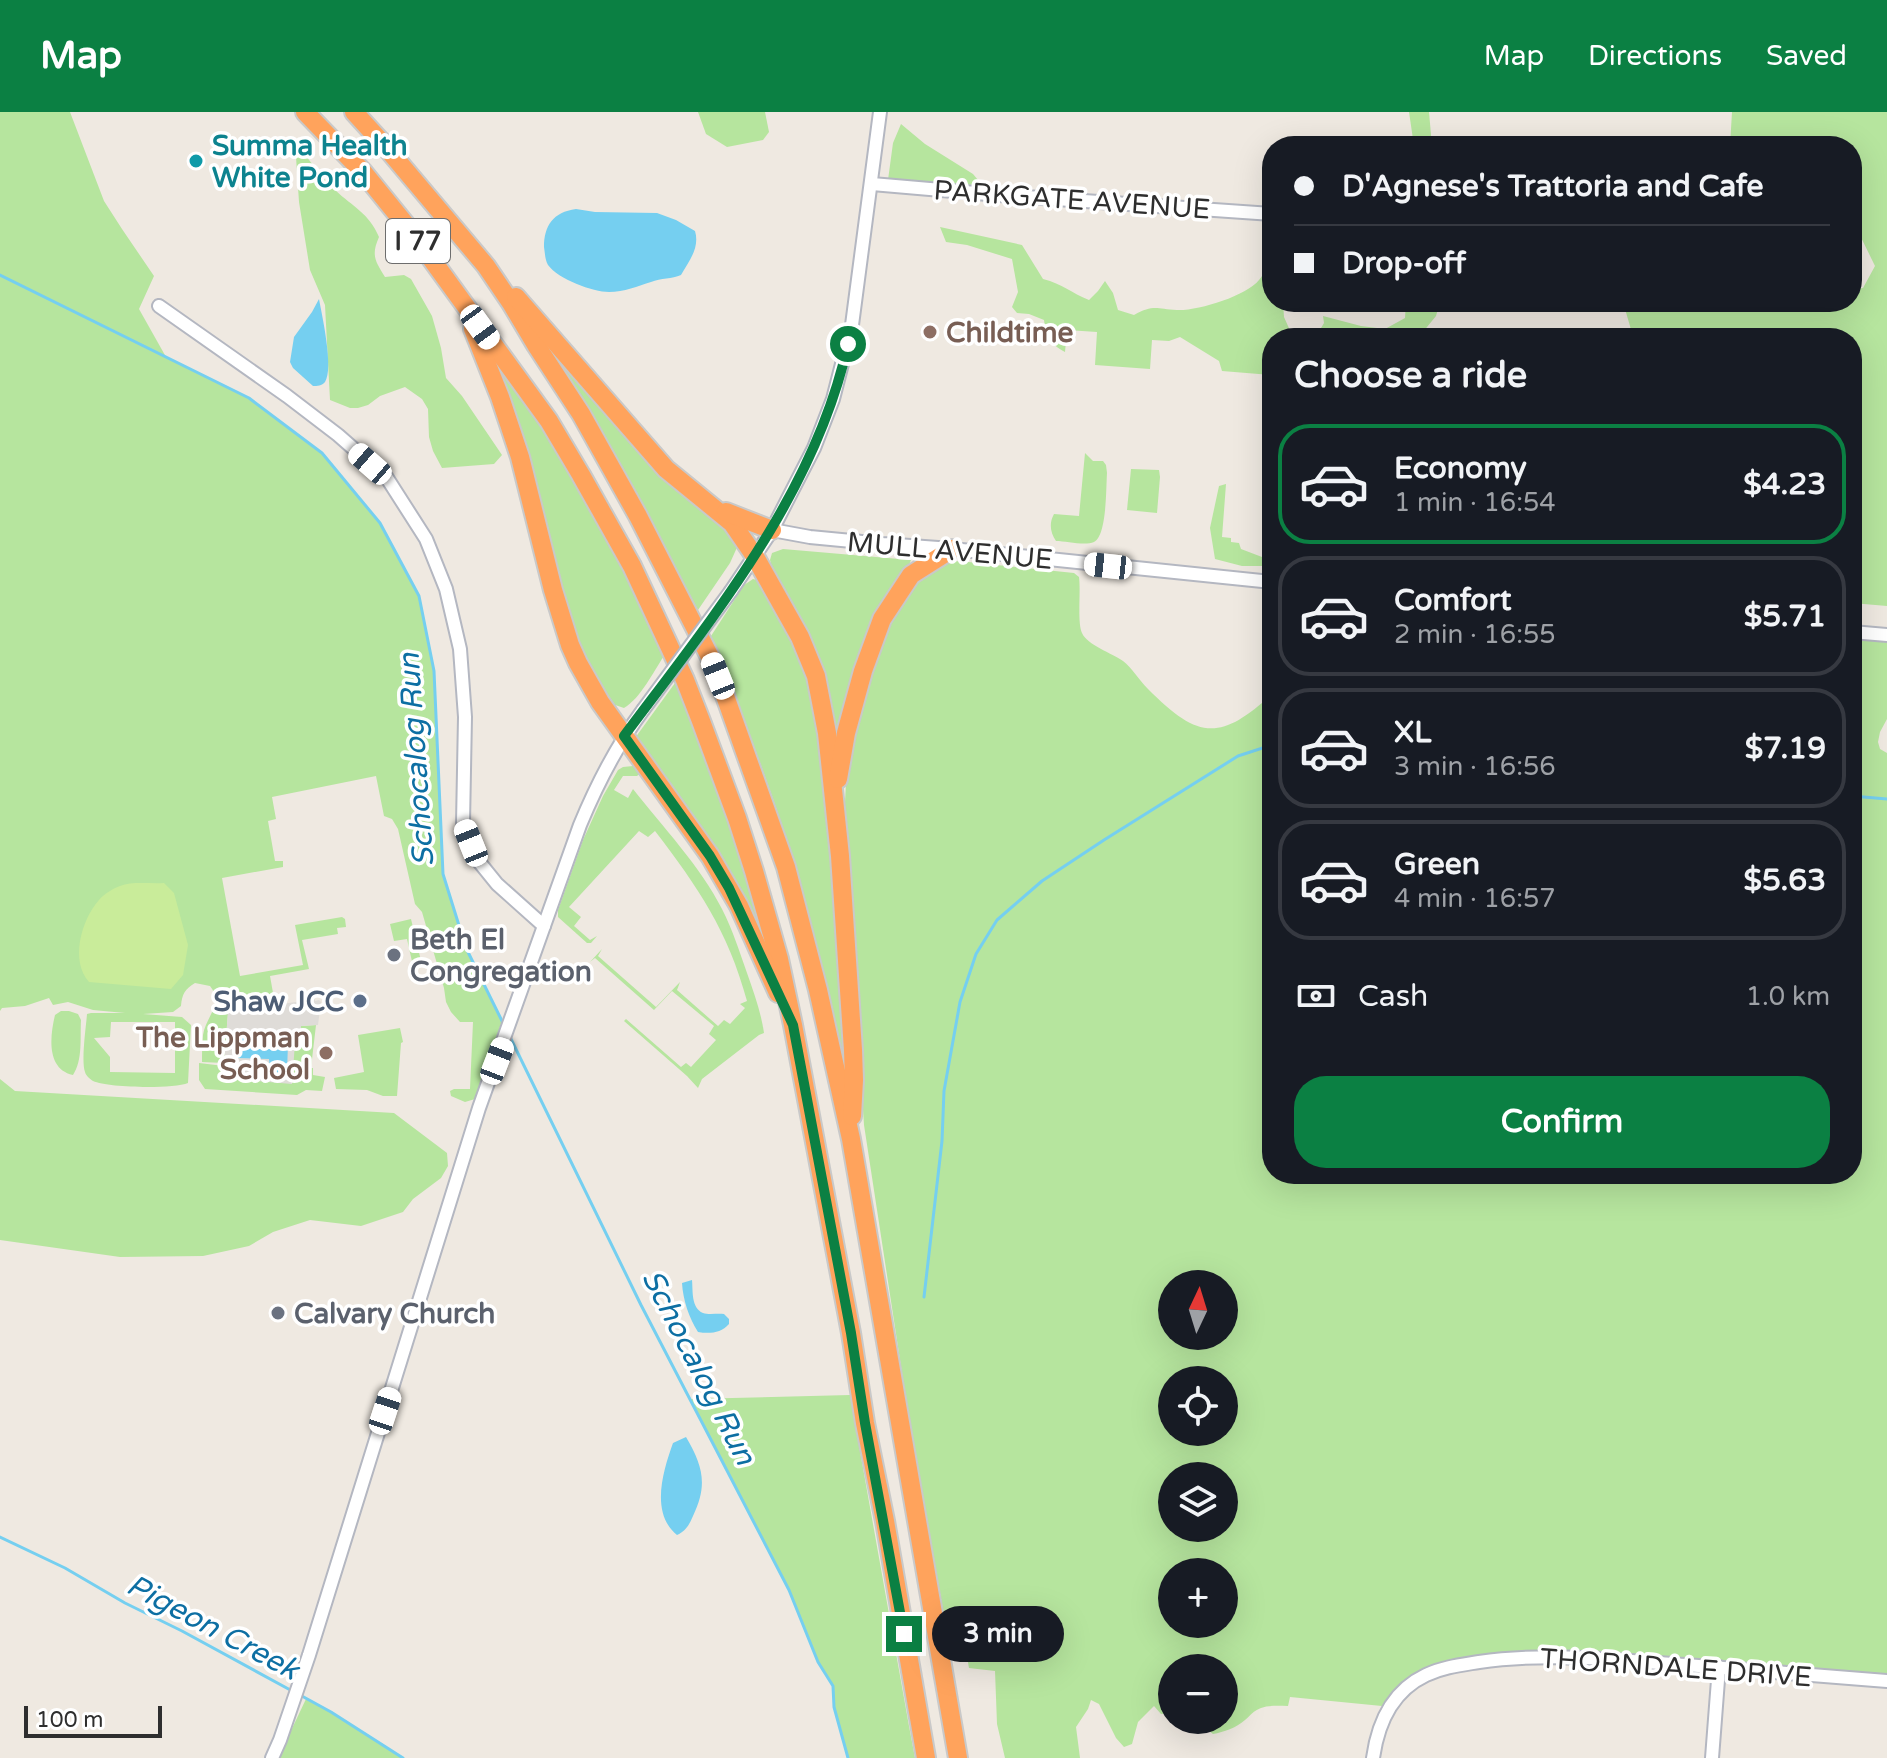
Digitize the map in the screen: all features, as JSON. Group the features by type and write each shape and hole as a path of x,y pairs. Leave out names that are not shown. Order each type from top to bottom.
{"highway":[{"name":"I 77","path":"305,112 363,172 414,235 549,421 632,566 685,680 737,818 769,924 793,1025 926,1758"},
{"name":"I 77","path":"354,112 486,266 511,303 604,453 711,659 729,706 786,867 818,990 851,1139 958,1758"},
{"path":"486,266 666,469 732,523 754,555 800,637 816,676 827,733 840,856 853,1050 851,1139"},
{"path":"463,304 520,457 570,645 589,684 710,856 729,888 793,1025"},
{"path":"708,503 772,530"},
{"path":"834,801 846,733 863,671 882,619 911,575 952,549"}],"street":[{"path":"272,1758 309,1655 479,1108 585,813 624,736 772,530 814,448 832,402 844,363 859,282 880,112"},
{"name":"PARKGATE AVENUE","path":"872,184 1262,213"},
{"path":"159,306 338,435 387,478 426,539 446,589 460,649 465,717 463,823 480,863 497,884 544,926"},
{"name":"MULL AVENUE","path":"772,530 810,537 1262,581"},
{"path":"1862,633 1887,635"},
{"name":"THORNDALE DRIVE","path":"1373,1758 1376,1738 1389,1707 1417,1680 1447,1667 1553,1656 1593,1657 1887,1681"},
{"path":"1712,1758 1719,1667"}],"green space":[{"path":"0,112 70,112 104,201 154,276 139,309 166,357 249,398 322,453 380,523 419,596 434,671 443,874 466,948 502,1021 475,1099 465,1102 451,1096 450,1091 454,1089 470,1089 473,1022 460,1022 446,1002 422,912 415,904 398,829 392,819 384,816 376,776 272,797 276,819 268,821 275,861 283,861 283,867 222,878 240,976 303,965 295,925 342,917 346,927 337,928 338,934 302,940 309,969 270,976 275,1004 236,1003 236,1013 228,1013 224,1063 202,1062 203,1035 215,1004 210,986 192,985 185,992 181,1006 173,1012 143,1014 182,1017 191,1025 188,1083 180,1085 112,1085 93,1081 87,1076 83,1060 87,1014 125,1013 93,1010 68,1002 53,1005 49,998 0,1011","holes":["111,1022 175,1022 175,1073 110,1072 110,1057 94,1038 110,1037"]},
{"path":"698,112 765,112 769,132 763,140 727,147 706,134"},
{"path":"1409,112 1429,112 1431,136 1413,136"},
{"path":"1732,112 1887,112 1887,606 1862,604 1862,328 1631,328 1626,312 1862,312 1862,288 1875,266 1862,239 1862,136 1731,136"},
{"path":"901,124 925,144 973,174 978,180 975,185 888,180 893,143"},
{"path":"305,155 331,186 375,229 379,237 375,258 385,277 404,275 411,279 432,316 446,378 502,455 494,464 442,468 429,437 428,409 422,399 405,387 358,408 330,400 325,305 310,270 299,202 296,157"},
{"path":"940,227 1022,245 1043,279 1089,300 1105,281 1118,310 1134,315 1151,308 1197,308 1221,301 1244,292 1262,275 1262,312 1284,312 1289,328 1262,328 1262,374 1222,371 1219,361 1180,337 1169,341 1152,340 1150,369 1095,365 1097,332 1067,330 1065,352 1052,343 1044,320 1017,313 1012,307 1018,292 1012,259 946,242"},
{"path":"1405,312 1437,312 1426,328 1387,328 1405,318"},
{"path":"1323,316 1377,328 1321,328"},
{"path":"539,334 719,516 739,543 730,563 698,610 626,475"},
{"path":"488,346 588,506 664,656 641,691 624,708 615,705 595,676 568,617"},
{"path":"1085,453 1093,461 1103,461 1106,465 1106,499 1101,531 1098,538 1090,543 1056,541 1051,528 1054,514 1079,516"},
{"path":"1131,469 1159,470 1157,513 1127,510"},
{"path":"1226,484 1222,537 1231,538 1231,542 1239,543 1241,549 1262,557 1262,566 1242,566 1215,559 1210,528 1219,486"},
{"path":"783,549 911,560 839,737 835,735 824,670 798,616 774,576 770,560 772,553"},
{"path":"959,561 1074,573 1079,577 1082,633 1094,645 1123,661 1148,689 1181,717 1195,725 1222,727 1237,721 1262,702 1262,1184 1862,1184 1862,638 1887,640 1887,719 1878,742 1880,749 1887,753 1887,1675 1596,1651 1523,1651 1449,1660 1429,1666 1411,1675 1382,1706 1290,1697 1288,1706 1261,1708 1238,1725 1238,1654 1158,1654 1158,1711 1154,1706 1138,1722 1132,1744 1124,1747 1099,1704 1091,1700 1076,1727 1080,1758 1005,1758 997,1724 995,1671 969,1668 964,1640 949,1641 917,1471 864,1125 844,821 848,745 878,645 915,575 932,565"},
{"path":"753,579 760,581 787,632 808,683 822,748 846,1049 842,1056 803,892 765,776 711,636 744,585"},
{"path":"675,683 728,820 770,960 635,738"},
{"path":"633,766 642,772 637,776 623,776 614,790 628,798 633,789 713,893 736,941 763,1025 764,1033 702,1079 698,1088 624,1021 626,1019 681,1067 686,1063 691,1067 716,1040 709,1034 714,1026 672,991 654,1010 595,958 590,962 602,949 598,956 656,1007 680,982 677,990 718,1026 724,1020 730,1024 745,1008 740,1004 747,1001 721,931 685,871 655,831 648,837 639,831 569,907 581,917 574,926 590,940 597,936 591,943 587,943 558,917 583,840 603,796 618,770"},
{"path":"164,883 174,893 188,945 183,975 171,989 89,982 83,973 79,952 83,929 93,908 111,890 125,884"},
{"path":"411,919 422,965 413,966 407,939 394,941 390,924"},
{"path":"61,1011 78,1014 81,1020 80,1055 73,1075 58,1066 52,1051 55,1015"},
{"path":"316,1025 311,1068 313,1075 325,1077 322,1091 306,1090 297,1095 205,1089 199,1080 199,1063 224,1066 223,1077 296,1028"},
{"path":"400,1028 403,1042 397,1096 383,1096 367,1090 336,1089 334,1078 364,1072 358,1035"},
{"path":"0,1079 15,1091 394,1113 447,1153 448,1166 441,1178 413,1199 403,1212 361,1226 310,1220 273,1232 249,1246 203,1256 120,1257 0,1240"},
{"path":"850,1395 915,1758 848,1758 834,1707 833,1686 818,1662 789,1590 690,1399"},
{"path":"306,1699 331,1712 403,1758 278,1758"}],"shaded area":[{"path":"314,994 315,1001 321,1002 318,1025 296,1029 292,1084 223,1078 228,1012 236,1013 236,1003 267,1006 310,1002"}],"water":[{"path":"576,209 657,213 695,231 695,249 681,275 615,292 585,287 553,270 547,263 544,247 551,221 561,213"},
{"path":"319,299 328,366 325,382 313,386 290,362 294,337"},
{"path":"245,1033 251,1042 288,1043 287,1073 270,1072 269,1059 237,1058 239,1037"},
{"path":"692,1280 693,1299 699,1311 724,1314 729,1324 711,1333 698,1332 687,1309 682,1283"},
{"path":"686,1437 700,1467 702,1485 690,1522 677,1535 664,1515 661,1491 673,1443"}],"waterway":[{"name":"Schocalog Run","path":"0,275 249,398 322,453 380,523 419,596 434,671 443,874 466,948 505,1027"},
{"path":"924,1297 942,1141 944,1091 960,1002 976,954 997,920 1042,881 1238,756 1262,748"},
{"path":"1862,797 1887,799"},
{"name":"Schocalog Run","path":"510,1037 641,1305 789,1590 818,1662 833,1686 834,1707 848,1758"},
{"name":"Pigeon Creek","path":"0,1537 65,1568 294,1692"},
{"name":"Pigeon Creek","path":"300,1695 403,1758"}],"place":[{"name":"Summa Health White Pond","path":"196,161"},
{"name":"Childtime","path":"930,332"},
{"name":"Beth El Congregation","path":"394,955"},
{"name":"Shaw JCC","path":"360,1001"},
{"name":"The Lippman School","path":"326,1053"},
{"name":"Calvary Church","path":"278,1313"}],"route":[{"path":"848,344 833,399 814,448 772,530 624,736 710,856 729,888 793,1025 904,1634"}]}
